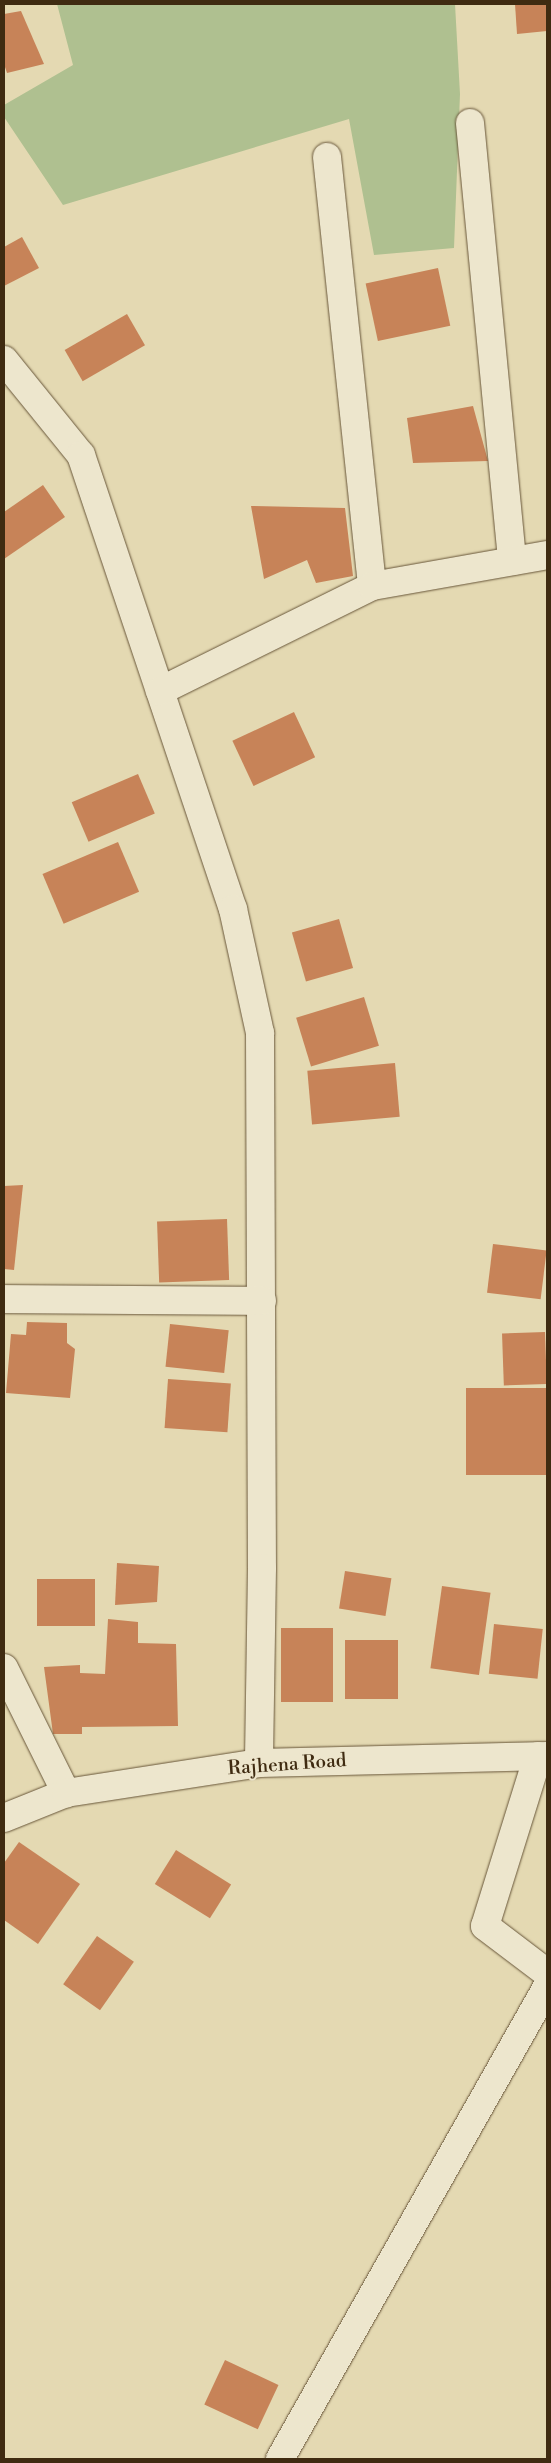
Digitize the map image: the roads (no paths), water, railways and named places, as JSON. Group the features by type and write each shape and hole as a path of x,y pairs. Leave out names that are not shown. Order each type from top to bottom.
{"street":[{"path":"470,123 512,561"},
{"path":"327,157 372,586"},
{"path":"4,360 81,455 233,909 260,1033 262,1301 259,1763"},
{"path":"160,691 372,586 547,554"},
{"path":"4,1299 262,1301"},
{"path":"4,1668 66,1793"},
{"path":"543,1756 485,1926 547,1973"},
{"name":"Rajhena Road","path":"4,1818 66,1793 259,1763 543,1756"},
{"path":"280,2459 547,1987"}]}
